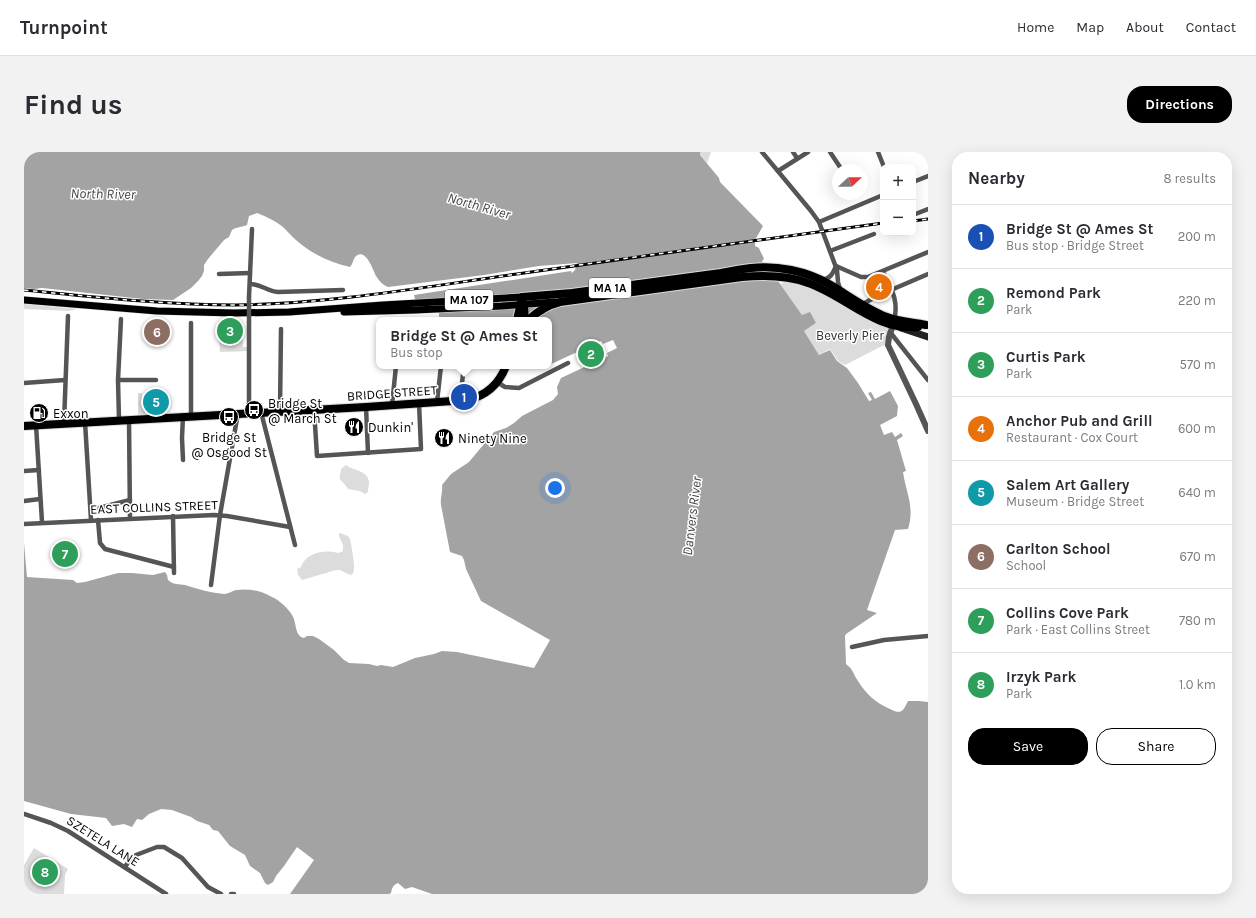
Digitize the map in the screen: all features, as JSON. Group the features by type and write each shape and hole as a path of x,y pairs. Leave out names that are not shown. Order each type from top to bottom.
{"highway":[{"name":"MA 1A","path":"530,317 540,310 560,302 699,279 759,267 786,269 871,317 894,326 927,326"},
{"name":"MA 1A","path":"800,276 822,280 876,312 894,326"},
{"name":"MA 1A","path":"522,302 572,293 699,279"},
{"path":"518,317 522,302"},
{"name":"BRIDGE STREET","path":"24,426 366,407 460,400 474,398 491,390 505,369"}],"main road":[{"name":"MA 107","path":"24,300 137,310 228,313 329,312 522,302 560,302"},
{"path":"522,302 525,317"},
{"path":"894,326 928,337"}],"street":[{"path":"762,152 819,222 836,266 840,291"},
{"path":"793,152 798,158"},
{"path":"778,171 808,152"},
{"path":"830,152 838,164"},
{"path":"878,152 883,164"},
{"path":"916,181 928,176"},
{"path":"819,222 880,196"},
{"path":"916,214 928,209"},
{"path":"249,413 249,297 252,229"},
{"path":"830,251 874,234"},
{"path":"836,266 861,278 868,278 928,252"},
{"path":"822,280 830,278 834,273 836,266"},
{"path":"219,274 250,272"},
{"path":"883,272 892,290 896,304 894,326 888,341 928,431"},
{"path":"863,304 877,296 928,274"},
{"path":"250,284 259,285 268,290 278,292 343,290"},
{"path":"64,423 68,316"},
{"path":"119,420 118,380 121,319"},
{"path":"183,460 182,438 187,416 191,324"},
{"path":"894,326 928,380"},
{"path":"280,411 281,329"},
{"path":"497,382 505,387 519,388 568,363"},
{"path":"392,405 396,369"},
{"path":"437,402 441,369"},
{"path":"460,400 464,369"},
{"path":"24,383 66,380"},
{"path":"118,380 156,380"},
{"path":"314,409 317,456 421,449 419,403"},
{"path":"366,407 368,453"},
{"path":"261,412 295,545"},
{"path":"211,585 220,515 238,413"},
{"path":"129,420 130,518"},
{"path":"85,422 91,520"},
{"path":"36,425 42,522"},
{"path":"24,471 39,470"},
{"path":"24,501 40,499"},
{"path":"91,510 130,500"},
{"name":"EAST COLLINS STREET","path":"24,524 220,515 290,526"},
{"path":"173,516 174,573"},
{"path":"98,520 100,543 105,550 174,567"},
{"path":"852,647 884,640 928,636"},
{"name":"SZETELA LANE","path":"24,814 50,822 68,831 166,894"},
{"path":"125,867 136,855 157,847 164,847 182,858 208,887 221,894"}],"green space":[{"path":"700,152 711,152 707,163 700,155"},
{"name":"Beverly Pier","path":"787,281 815,288 889,328 886,344 845,365 838,361 830,349 819,355 804,331 816,323 802,315 780,284"},
{"path":"24,304 78,309 69,311 24,309"},
{"path":"218,321 243,322 243,347 249,347 249,351 220,352"},
{"path":"138,393 142,393 142,408 145,408 145,414 138,415"},
{"path":"346,465 366,475 369,482 368,492 365,494 360,491 348,489 340,479 341,469"},
{"path":"339,533 349,537 350,539 354,564 353,574 350,575 340,570 336,570 302,580 298,575 297,569 301,567 307,558 322,552 328,551 339,553 343,551 343,545"},
{"path":"34,848 68,869 65,875 64,894 24,894 24,865"}],"water":[{"path":"24,152 700,152 700,155 719,178 720,182 763,226 755,240 755,246 759,248 764,259 762,261 767,270 778,281 802,315 810,312 816,323 804,331 819,355 830,350 837,361 847,368 869,401 872,400 868,393 871,392 875,399 890,391 898,406 897,416 880,425 884,435 892,432 895,437 901,433 903,436 897,440 906,471 903,472 911,514 910,521 908,529 895,530 867,610 877,613 845,636 846,664 852,670 856,679 868,694 880,704 890,709 900,712 908,701 928,702 928,894 432,894 412,887 405,889 398,883 392,888 391,893 389,894 290,894 314,860 297,847 273,882 268,885 265,883 260,873 250,866 245,855 230,846 218,831 213,830 209,825 172,810 161,809 149,814 142,820 137,819 132,827 124,824 112,826 106,818 71,814 24,801 24,543 27,577 73,580 77,583 118,573 153,575 165,572 168,580 172,583 209,592 227,594 236,590 246,589 264,593 278,600 290,612 294,618 297,632 301,637 304,638 307,636 313,636 319,639 349,663 393,667 415,658 442,651 457,652 534,668 550,640 481,601 466,569 462,556 450,552 441,505 442,485 451,474 469,462 494,432 506,428 522,416 553,400 558,394 557,387 561,378 608,356 607,353 617,348 613,340 603,344 601,341 552,364 552,317 439,317 439,313 415,299 414,295 571,271 572,273 575,270 577,263 539,266 484,275 388,287 378,280 369,261 363,255 360,254 356,256 350,267 331,261 307,249 278,223 257,213 249,216 247,225 232,230 229,237 224,240 204,265 204,271 198,281 191,288 173,300 143,299 42,288 24,288"}],"railway":[{"path":"916,221 928,219"},
{"path":"24,290 183,304 236,305 306,302 412,289 880,223"}],"place":[{"name":"Anchor Pub and Grill","path":"879,287"},
{"name":"Curtis Park","path":"230,331"},
{"name":"Carlton School","path":"157,332"},
{"name":"Remond Park","path":"591,354"},
{"name":"Bridge St @ Ames St","path":"464,397"},
{"name":"Salem Art Gallery","path":"156,402"},
{"name":"Bridge St @ March St","path":"254,410"},
{"name":"Exxon","path":"39,413"},
{"name":"Bridge St @ Osgood St","path":"229,417"},
{"name":"Dunkin'","path":"354,427"},
{"name":"Ninety Nine","path":"444,438"},
{"name":"Collins Cove Park","path":"65,554"},
{"name":"Irzyk Park","path":"45,872"}],"water label":[{"name":"North River","path":"103,194"},
{"name":"North River","path":"479,206"},
{"name":"Danvers River","path":"692,516"}]}
